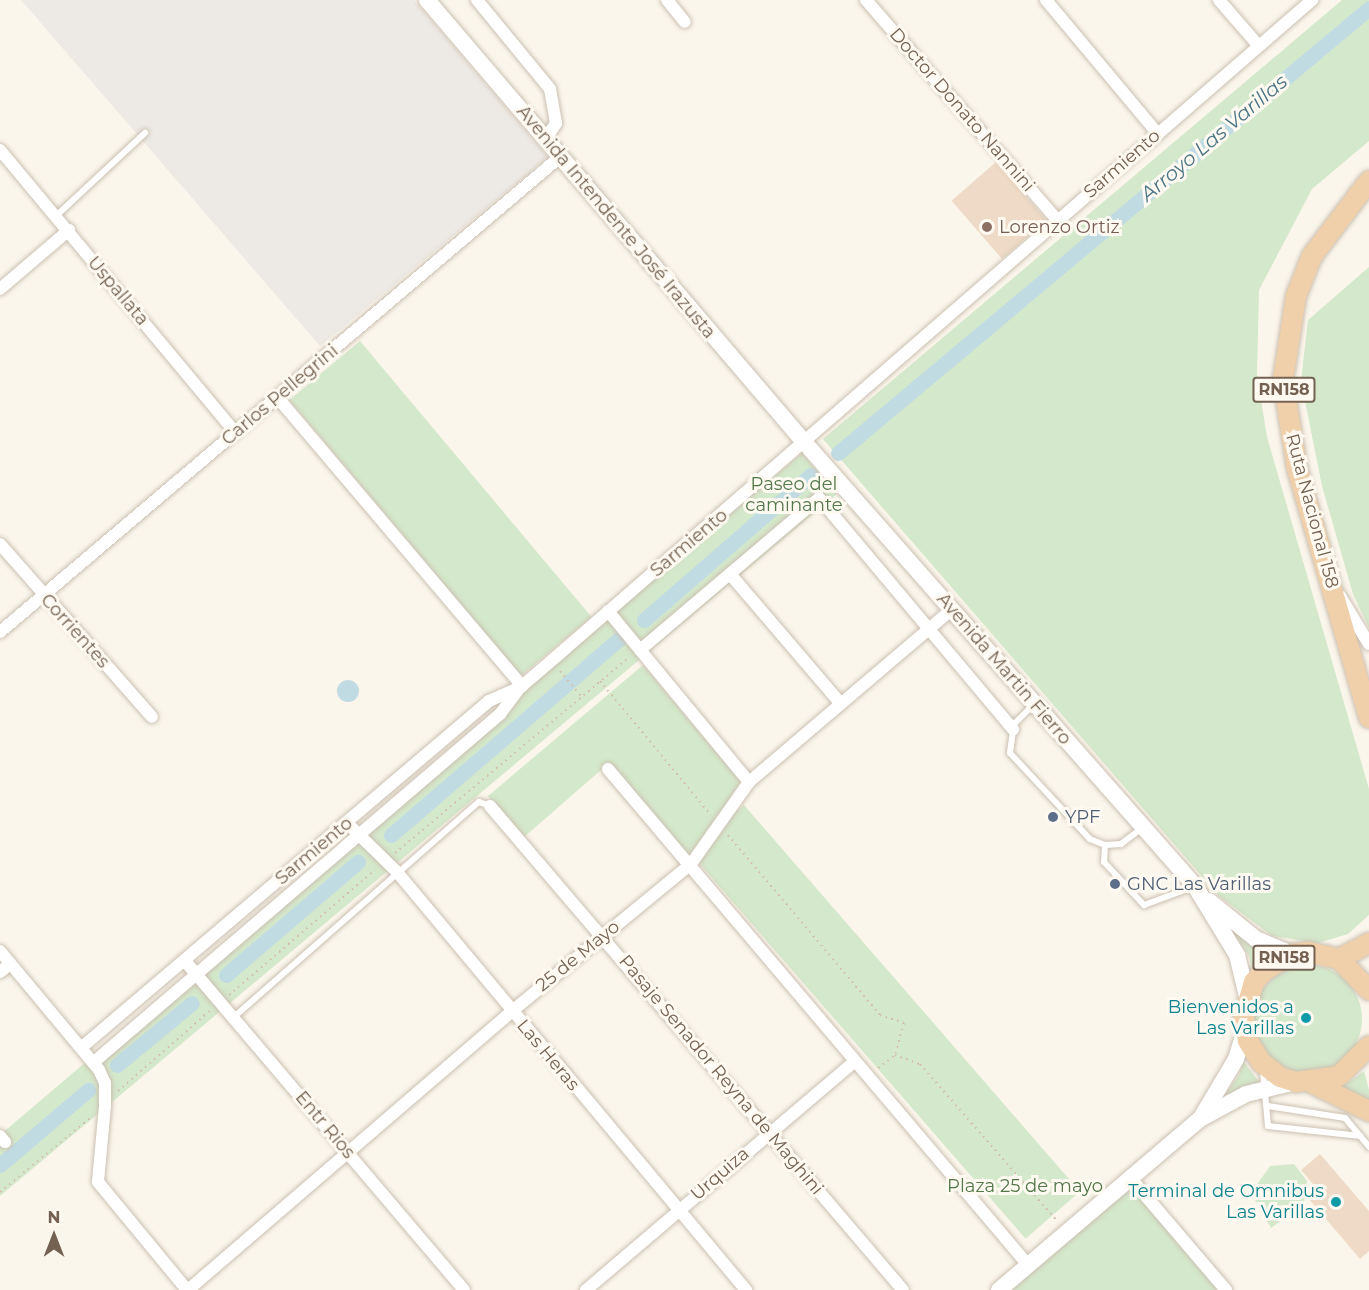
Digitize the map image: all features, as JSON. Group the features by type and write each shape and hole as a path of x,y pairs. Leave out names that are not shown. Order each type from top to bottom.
{"highway":[{"name":"Ruta Nacional 158","path":"1369,181 1312,256 1296,296 1287,338 1286,415 1330,580 1362,664 1369,718"},
{"name":"RN158","path":"1339,959 1369,942"},
{"name":"RN158","path":"1369,990 1339,959 1316,953 1292,954 1265,970 1247,996 1245,1029 1261,1062 1280,1077 1304,1082 1351,1069 1369,1046"},
{"path":"1304,1082 1369,1111"}],"main road":[{"name":"Avenida Intendente José Irazusta","path":"428,0 805,443"},
{"name":"Avenida Martin Fierro","path":"805,443 1198,891 1237,956 1247,996"},
{"name":"Avenida Martin Fierro","path":"1198,891 1256,939 1292,954"},
{"name":"RN158","path":"1200,1119 1236,1059 1245,1029"},
{"name":"RN158","path":"999,1290 1132,1180 1200,1119 1266,1087 1304,1082"}],"street":[{"path":"477,0 550,89 556,123 546,140"},
{"path":"667,0 685,22"},
{"name":"Doctor Donato Nannini","path":"866,0 1057,220"},
{"path":"1046,0 1158,134"},
{"path":"1219,0 1258,45"},
{"name":"Sarmiento","path":"82,1047 489,701 522,686 805,443 1057,220 1312,0"},
{"name":"Uspallata","path":"0,150 236,432"},
{"name":"Carlos Pellegrini","path":"0,632 560,157"},
{"path":"0,289 69,231"},
{"path":"96,1066 196,975 500,714 522,686 277,397"},
{"path":"640,650 819,498 1012,729"},
{"name":"Corrientes","path":"0,544 152,717"},
{"path":"730,574 840,703"},
{"path":"1330,580 1369,644"},
{"name":"25 de Mayo","path":"187,1290 347,1150 691,864 749,782 952,609"},
{"path":"608,611 749,782"},
{"path":"608,769 691,864 1028,1265"},
{"name":"Pasaje Senador Reyna de Maghini","path":"490,806 603,935 903,1290"},
{"name":"Las Heras","path":"347,823 397,872 746,1290"},
{"path":"0,951 96,1066 105,1083 105,1106 96,1167 106,1196 187,1290"},
{"name":"Entr Rios","path":"185,961 464,1290"},
{"path":"0,972 10,964"},
{"name":"Urquiza","path":"586,1290 768,1132 855,1061"},
{"path":"1132,1180 1226,1290"}],"lane":[{"path":"56,216 145,133"},
{"path":"1035,703 1012,729 1010,753 1090,839 1105,845 1121,844 1143,827"},
{"path":"234,1017 479,802 490,806"},
{"path":"1105,845 1104,862 1144,905 1198,891"},
{"path":"1261,1062 1268,1106 1264,1122 1268,1126 1360,1136"},
{"path":"1268,1106 1345,1118 1369,1147"}],"path":[{"path":"0,1192 105,1106 126,1081 581,696 640,650"},
{"path":"566,679 581,696"},
{"path":"600,681 880,1015 904,1023 895,1054 868,1076"},
{"path":"895,1054 920,1064 1067,1233"}],"shaded area":[{"path":"21,0 414,0 548,157 320,346"}],"green space":[{"path":"1342,0 1369,0 1369,141 1312,189 1259,290 1257,375 1267,437 1369,789 1369,915 1348,934 1318,943 1272,936 1219,896 823,439"},
{"path":"1369,267 1369,628 1353,594 1322,486 1301,381 1308,320"},
{"path":"360,341 591,617 521,676 290,400"},
{"name":"Paseo del caminante","path":"802,453 837,494 0,1196 0,1135"},
{"path":"643,665 741,782 690,857 609,763 523,838 488,796"},
{"name":"Plaza 25 de mayo","path":"744,805 1080,1191 1026,1239 690,852"},
{"path":"1227,924 1258,949 1278,953 1253,974 1249,956"},
{"path":"1308,965 1329,969 1346,981 1358,998 1362,1019 1358,1040 1346,1057 1329,1069 1308,1073 1287,1069 1270,1057 1258,1040 1254,1019 1258,998 1270,981 1287,969"},
{"path":"1243,1061 1260,1083 1225,1095 1239,1075"},
{"path":"1364,1071 1369,1090 1369,1104 1341,1088"},
{"path":"1294,1164 1307,1181 1304,1204 1271,1228 1251,1193 1270,1166"},
{"path":"1132,1180 1229,1290 999,1290"}],"water":[{"path":"348,680 356,683 359,691 356,699 348,702 340,699 337,691 340,683"}],"building":[{"path":"996,162 1047,220 1002,259 951,201"},
{"name":"Terminal de Omnibus Las Varillas","path":"1320,1154 1369,1211 1369,1251 1360,1259 1303,1192 1313,1184 1301,1170"}],"waterway":[{"name":"Arroyo Las Varillas","path":"838,453 1369,8"},
{"path":"644,620 811,475"},
{"path":"391,835 619,639"},
{"path":"226,975 358,862"},
{"path":"117,1065 192,1003"},
{"path":"0,1165 88,1090"}],"place":[{"name":"Lorenzo Ortiz","path":"987,227"},
{"name":"YPF","path":"1053,817"},
{"name":"GNC Las Varillas","path":"1115,884"},
{"name":"Bienvenidos a Las Varillas","path":"1306,1018"},
{"name":"Terminal de Omnibus Las Varillas","path":"1336,1202"}]}
